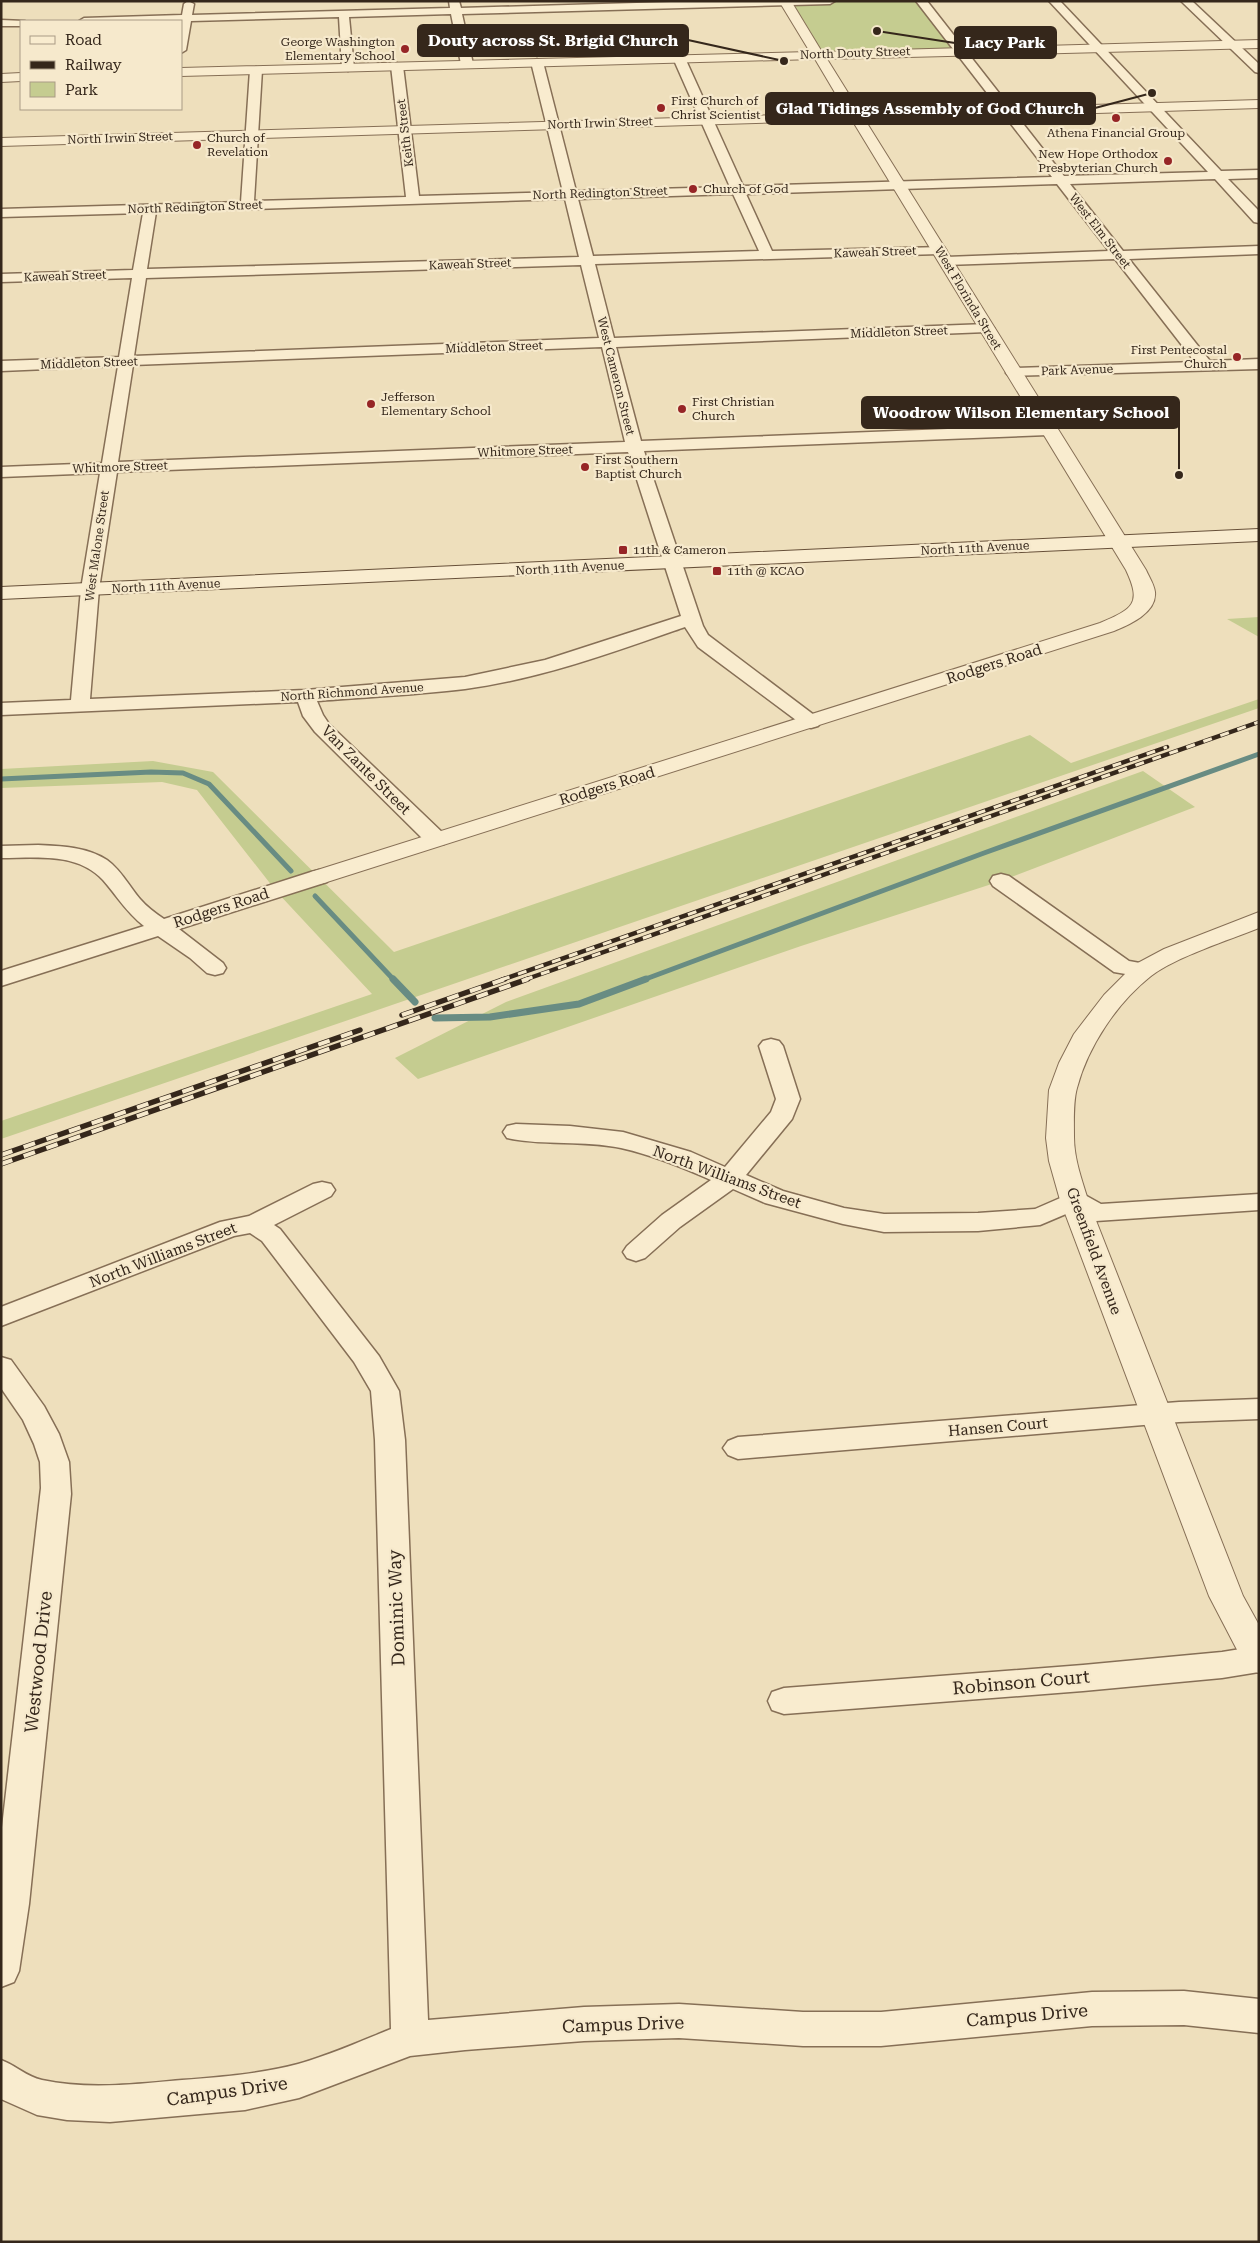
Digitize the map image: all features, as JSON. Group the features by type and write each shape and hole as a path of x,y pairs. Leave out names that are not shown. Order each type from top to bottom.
{"street":[{"path":"182,45 190,1"},
{"path":"118,20 344,14 455,6 830,1"},
{"name":"West Elm Street","path":"921,1 1204,365"},
{"path":"1054,1 1259,219"},
{"path":"1186,1 1229,44 1259,70"},
{"name":"West Florinda Street","path":"785,2 899,184 1117,542"},
{"path":"455,6 467,64"},
{"path":"344,14 348,68"},
{"path":"1,24 20,23"},
{"name":"North Douty Street","path":"182,72 1096,46 1259,44"},
{"path":"679,58 767,255"},
{"name":"West Cameron Street","path":"537,62 634,446 692,618 700,637 705,643 811,722"},
{"name":"Keith Street","path":"397,66 413,200"},
{"path":"247,206 256,70"},
{"path":"1,78 20,77"},
{"name":"North Irwin Street","path":"1,142 1259,104"},
{"name":"North Redington Street","path":"1,213 1259,174"},
{"name":"West Malone Street","path":"80,706 90,589 150,209"},
{"name":"Kaweah Street","path":"1,278 767,255 1118,255 1259,250"},
{"name":"Middleton Street","path":"1,366 987,328"},
{"name":"Park Avenue","path":"1014,373 1259,364"},
{"name":"Whitmore Street","path":"1,472 1048,430"},
{"name":"North 11th Avenue","path":"1,593 673,564 1259,534"},
{"name":"Rodgers Road","path":"1,979 436,839 811,722 1119,622 1130,615 1145,595 1136,570 1117,542"},
{"name":"North Richmond Avenue","path":"1,710 305,696 490,680 560,661 692,618"},
{"name":"Van Zante Street","path":"305,696 322,728 436,839"},
{"path":"1,852 57,853 91,861 99,865 138,910 198,950 215,968"},
{"path":"1001,881 1122,967 1143,970"},
{"name":"Greenfield Avenue","path":"1259,919 1173,954 1143,970 1098,1018 1083,1040 1072,1063 1063,1090 1060,1138 1063,1161 1074,1200 1154,1414 1226,1596 1259,1659"},
{"path":"636,1252 671,1221 728,1180 778,1123 788,1099 771,1046"},
{"name":"North Williams Street","path":"516,1132 570,1134 623,1140 682,1158 728,1180 774,1198 843,1216 908,1224 1040,1217 1074,1200"},
{"name":"North Williams Street","path":"1,1317 228,1228 255,1224 322,1190"},
{"path":"1074,1200 1096,1213 1259,1202"},
{"name":"Dominic Way","path":"255,1224 271,1235 277,1242 365,1356 385,1391 390,1440 410,2039"},
{"name":"Westwood Drive","path":"1,1367 26,1403 50,1444 56,1471 56,1494 14,1875 1,1970"},
{"name":"Hansen Court","path":"738,1448 1154,1414 1259,1409"},
{"name":"Robinson Court","path":"784,1701 1083,1678 1222,1665 1259,1659"},
{"name":"Campus Drive","path":"1,2077 12,2086 37,2097 67,2102 101,2104 246,2092 299,2081 358,2057 410,2039 584,2024 679,2021 803,2029 881,2029 1092,2009 1184,2008 1259,2016"}],"green space":[{"path":"921,1 959,50 819,54 812,34 792,2"},
{"path":"1259,617 1259,637 1227,619"},
{"path":"1259,699 1259,708 1,1139 1,1121 372,994 276,891 197,790 162,782 1,788 1,769 153,761 213,772 394,952 1030,735 1071,763"},
{"path":"1143,771 1195,807 1001,881 801,946 418,1079 395,1058 506,1002"}],"waterway":[{"path":"643,980 984,853 1259,754"},
{"path":"1,779 151,772 183,773 209,784 291,871"},
{"path":"315,896 394,980"},
{"path":"393,979 415,1002"},
{"path":"435,1018 490,1017 579,1004 646,979"}],"railway":[{"path":"524,980 1259,722"},
{"path":"501,980 1167,747"},
{"path":"402,1015 505,979"},
{"path":"1,1164 528,979"},
{"path":"1,1155 360,1030"}],"place":[{"name":"Lacy Park","path":"877,31"},
{"name":"George Washington Elementary School","path":"405,49"},
{"name":"Douty across St. Brigid Church","path":"784,61"},
{"name":"Glad Tidings Assembly of God Church","path":"1152,93"},
{"name":"First Church of Christ Scientist","path":"661,108"},
{"name":"Athena Financial Group","path":"1116,118"},
{"name":"Church of Revelation","path":"197,145"},
{"name":"New Hope Orthodox Presbyterian Church","path":"1168,161"},
{"name":"Church of God","path":"693,189"},
{"name":"First Pentecostal Church","path":"1237,357"},
{"name":"Jefferson Elementary School","path":"371,404"},
{"name":"First Christian Church","path":"682,409"},
{"name":"First Southern Baptist Church","path":"585,467"},
{"name":"Woodrow Wilson Elementary School","path":"1179,475"},
{"name":"11th & Cameron","path":"623,550"},
{"name":"11th @ KCAO","path":"717,571"}]}
